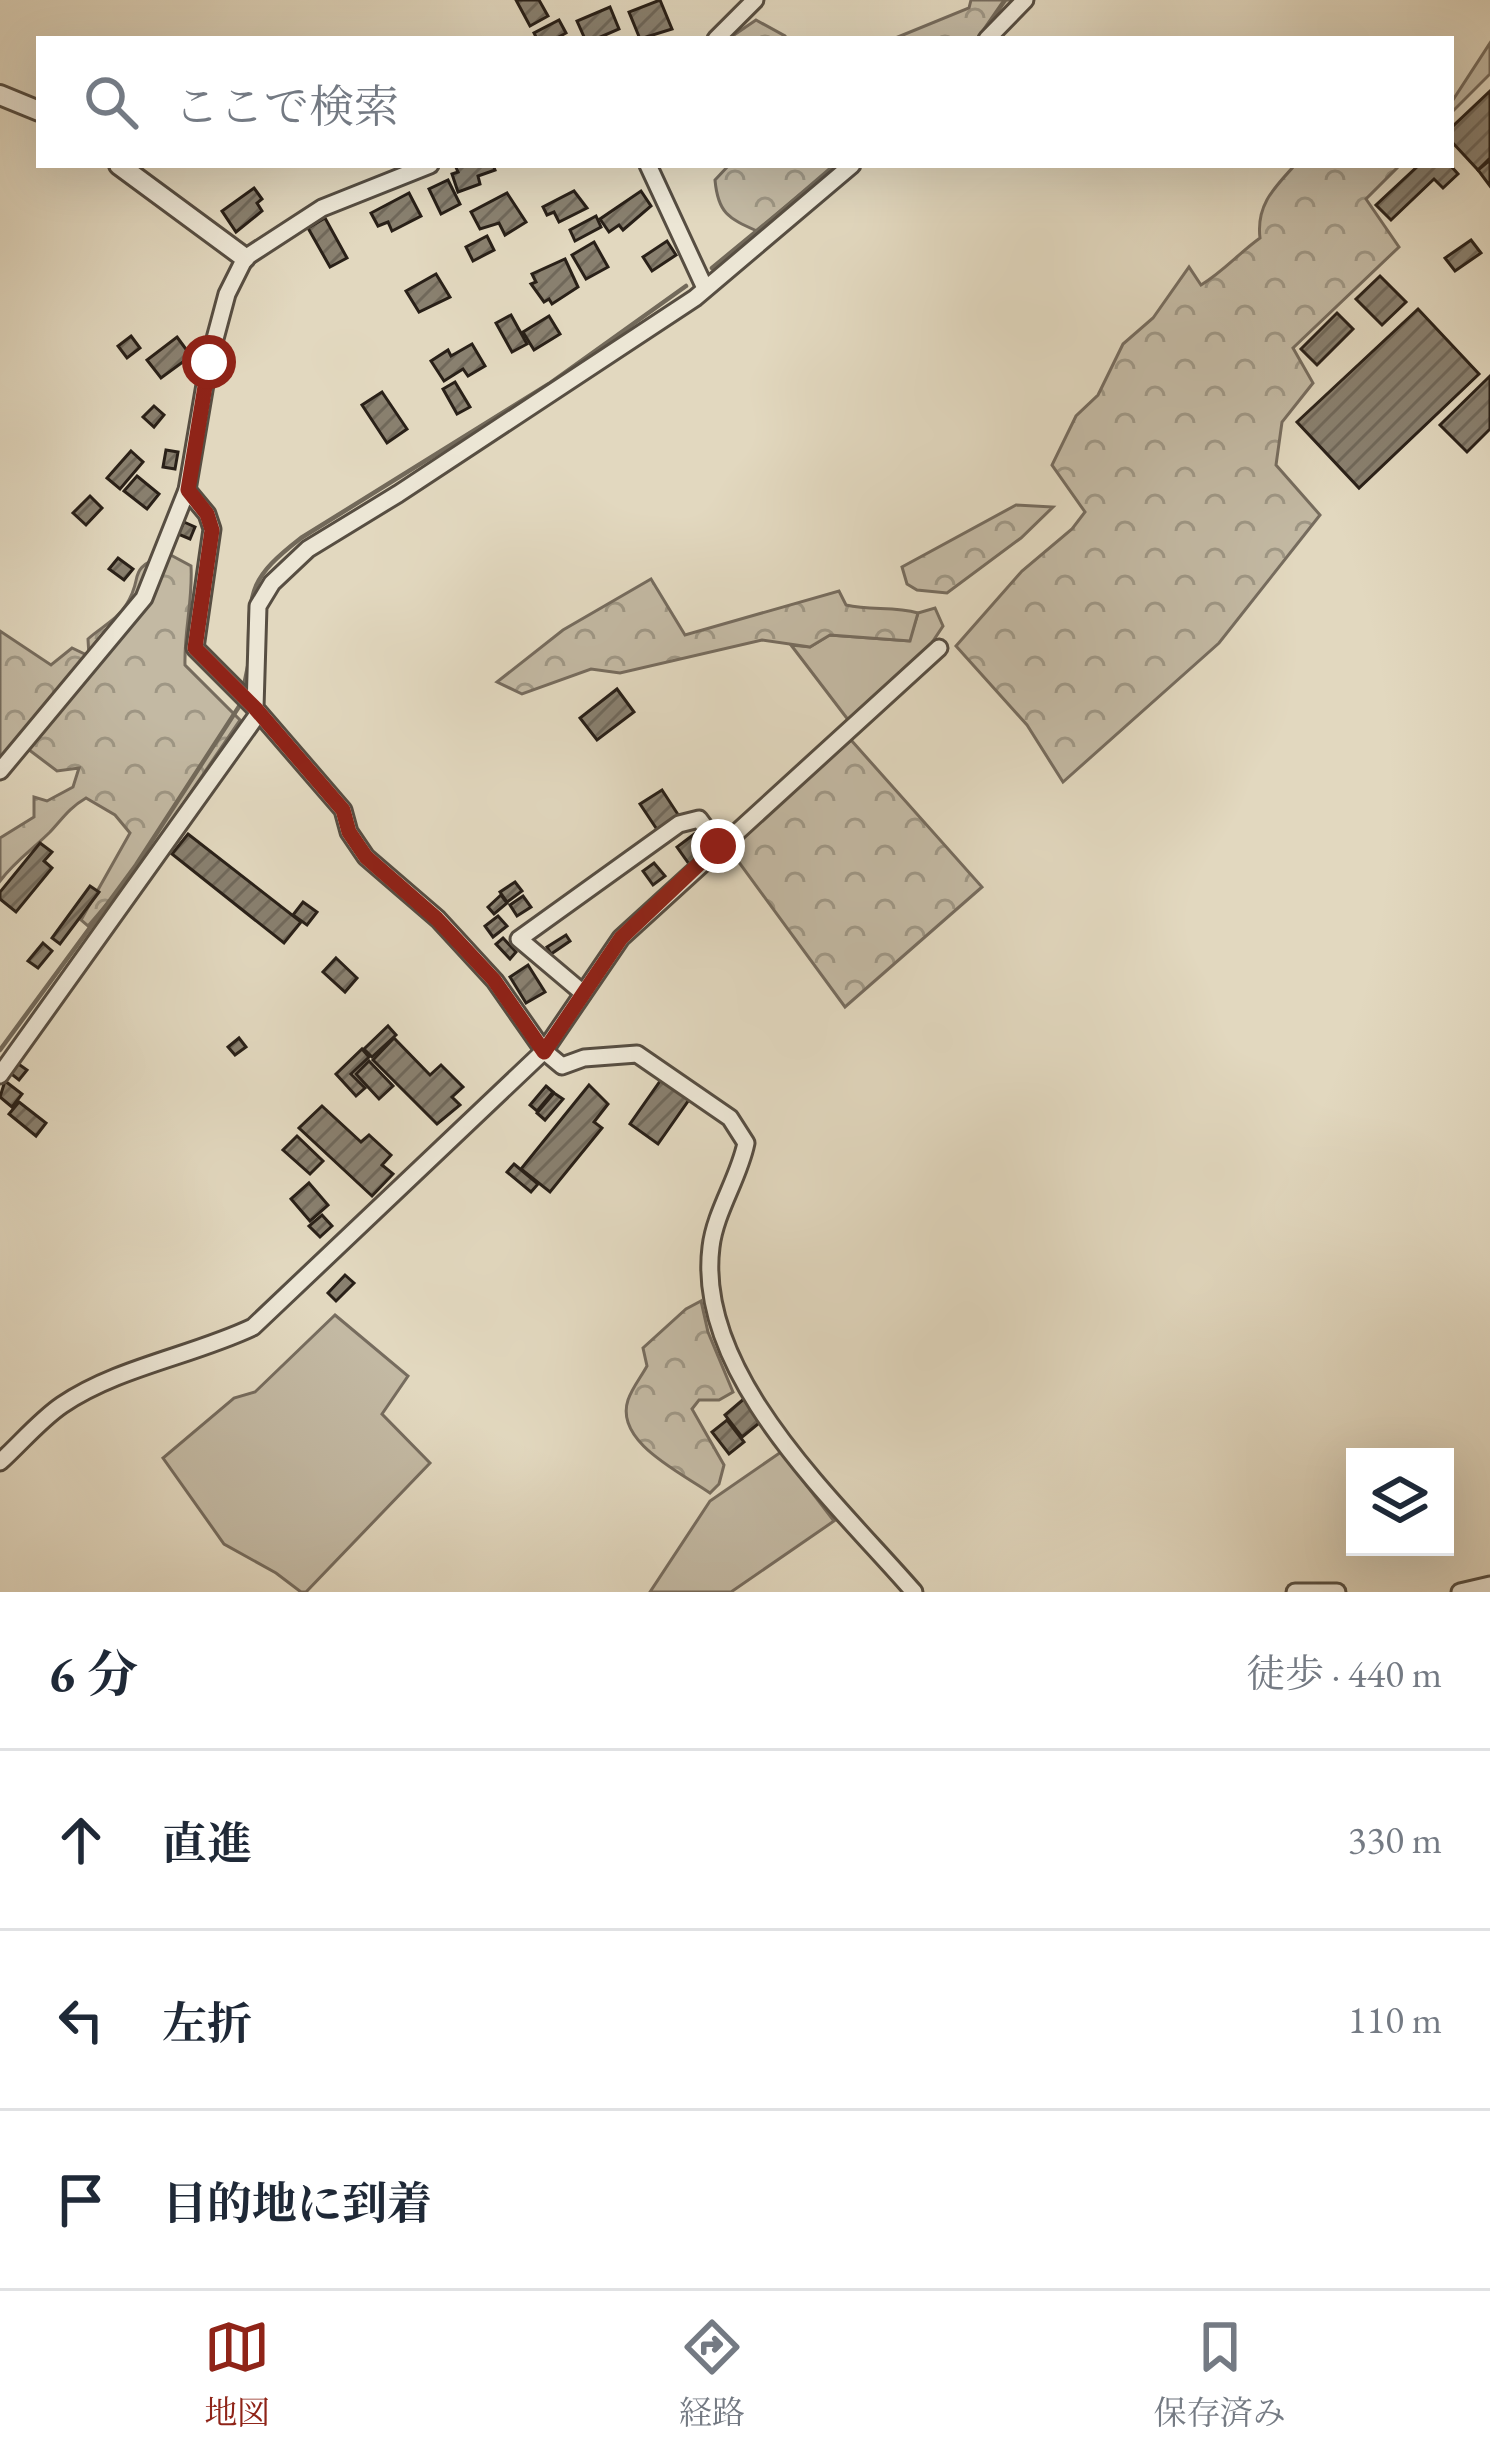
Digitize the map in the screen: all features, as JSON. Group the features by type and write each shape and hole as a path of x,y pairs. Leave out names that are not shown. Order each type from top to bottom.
{"street":[{"path":"719,36 755,0"},
{"path":"990,36 1025,0"},
{"path":"0,95 36,110"},
{"path":"122,168 245,257"},
{"path":"0,771 144,598 188,490 209,362 227,294 245,257 322,208 422,168"},
{"path":"649,168 706,288"},
{"path":"0,1075 256,711 258,606 272,583 308,549 706,288 848,168"},
{"path":"188,490 207,514 212,530 195,648 343,810 349,832 366,857 437,919 494,980 544,1052 562,1066 584,1058 637,1054 730,1118 746,1143 741,1170 711,1240 709,1274 713,1314 729,1358 749,1392 839,1511 914,1592"},
{"path":"0,1462 61,1406 103,1383 213,1346 253,1327 544,1052 621,938 940,648"},
{"path":"583,993 519,939 679,824 699,819 718,846"},
{"path":"1460,1592 1490,1585"},
{"path":"1295,1592 1337,1592"}],"green space":[{"path":"971,0 1015,0 979,36 900,36 969,8"},
{"path":"756,20 785,36 734,36"},
{"path":"1490,43 1490,74 1454,110 1454,98"},
{"path":"726,168 830,168 757,231 722,207 715,180"},
{"path":"1292,168 1397,168 1366,199 1399,247 1293,348 1313,383 1282,422 1276,465 1320,515 1219,643 1063,782 1027,725 956,646 1022,571 1085,512 1052,465 1076,416 1098,395 1123,344 1153,318 1189,267 1201,285 1260,238 1264,206"},
{"path":"1016,505 1053,507 1021,538 947,593 917,590 907,584 902,567"},
{"path":"167,553 191,566 185,665 240,720 147,857 88,926 81,920 130,833 115,815 86,798 0,881 0,838 34,817 34,797 47,801 73,787 79,768 57,771 28,749 0,764 0,631 51,665 72,648 89,656 88,639 123,610 140,570"},
{"path":"651,579 685,635 839,591 846,605 918,613 910,641 830,635 810,647 762,640 620,673 591,669 522,694 497,682 563,630"},
{"path":"935,608 943,626 925,653 849,721 791,645 810,647 829,635 909,641 918,613"},
{"path":"851,740 982,887 845,1007 727,846"},
{"path":"701,1301 708,1332 733,1392 719,1400 699,1400 692,1409 724,1465 719,1484 710,1493 640,1443 626,1415 628,1400 647,1366 643,1348"},
{"path":"335,1315 408,1376 382,1414 430,1463 301,1592 224,1544 163,1458 234,1398 255,1392"},
{"path":"781,1452 834,1521 731,1592 650,1592 710,1501"}],"building":[{"path":"516,0 539,0 548,16 530,26"},
{"path":"660,0 672,29 639,36 629,12"},
{"path":"610,7 619,29 603,36 584,36 577,21"},
{"path":"559,20 566,33 536,36"},
{"path":"1490,91 1490,158 1478,170 1454,144 1454,125"},
{"path":"1490,160 1490,186 1478,170"},
{"path":"456,168 495,170 478,176 480,184 458,192 452,174 458,172"},
{"path":"1416,168 1453,168 1458,174 1443,188 1434,179 1391,220 1376,205"},
{"path":"448,180 460,204 441,214 429,189"},
{"path":"254,188 262,199 257,203 262,211 236,232 222,211"},
{"path":"574,191 587,208 559,222 554,212 547,215 543,207"},
{"path":"641,191 651,206 623,230 619,225 609,232 600,219"},
{"path":"409,193 421,216 392,231 388,222 378,226 371,213"},
{"path":"507,193 526,222 505,235 499,223 480,229 471,212"},
{"path":"596,216 601,227 575,241 570,230"},
{"path":"325,218 347,258 330,267 308,228"},
{"path":"487,236 494,250 473,261 466,247"},
{"path":"1471,240 1481,253 1455,271 1445,258"},
{"path":"667,241 676,255 652,271 643,257"},
{"path":"594,242 608,267 586,279 572,255"},
{"path":"565,259 578,287 552,304 549,299 544,302 531,284 536,282 532,274"},
{"path":"436,274 450,297 419,312 406,291"},
{"path":"1380,276 1406,302 1382,325 1356,299"},
{"path":"1418,309 1479,374 1359,488 1297,422"},
{"path":"1337,313 1353,329 1317,365 1301,349"},
{"path":"511,315 527,344 512,352 496,323"},
{"path":"549,316 560,334 534,350 523,332"},
{"path":"131,336 140,348 127,358 118,346"},
{"path":"177,337 191,356 161,378 147,360"},
{"path":"472,344 485,366 468,376 463,369 444,381 431,361 448,350 451,356"},
{"path":"1490,376 1490,429 1467,452 1440,425"},
{"path":"455,382 470,407 457,414 443,389"},
{"path":"382,392 407,429 387,443 362,405"},
{"path":"154,406 164,415 154,427 143,417"},
{"path":"166,450 178,452 175,469 163,467"},
{"path":"131,451 143,462 120,489 107,478"},
{"path":"137,476 159,494 147,509 124,491"},
{"path":"90,496 102,508 86,525 73,513"},
{"path":"184,522 195,527 190,539 178,534"},
{"path":"118,558 133,569 124,580 109,569"},
{"path":"617,689 634,712 597,740 580,718"},
{"path":"662,790 679,816 658,831 640,804"},
{"path":"697,832 709,850 689,864 677,847"},
{"path":"188,834 301,922 284,943 172,854"},
{"path":"40,843 52,852 44,861 52,868 16,912 0,899 0,892"},
{"path":"654,863 665,876 653,885 643,871"},
{"path":"515,882 522,891 507,902 500,892"},
{"path":"90,886 99,892 60,944 52,938"},
{"path":"501,895 507,903 494,914 488,907"},
{"path":"523,896 531,907 517,916 510,905"},
{"path":"303,902 317,912 307,925 293,915"},
{"path":"498,916 507,926 493,937 485,926"},
{"path":"566,935 570,941 551,954 547,947"},
{"path":"503,938 516,952 510,959 496,944"},
{"path":"43,943 52,951 38,968 28,961"},
{"path":"336,958 357,978 345,992 323,972"},
{"path":"528,965 545,992 526,1003 510,977"},
{"path":"388,1026 396,1035 372,1057 364,1049"},
{"path":"239,1038 246,1047 235,1055 228,1047"},
{"path":"394,1038 430,1075 441,1065 463,1087 452,1097 460,1105 437,1124 373,1060"},
{"path":"362,1049 369,1057 351,1074 365,1088 356,1096 336,1074"},
{"path":"369,1061 393,1086 379,1099 356,1074"},
{"path":"17,1063 27,1070 19,1080 9,1072"},
{"path":"665,1074 693,1094 658,1144 630,1124"},
{"path":"5,1081 22,1094 12,1107 0,1097"},
{"path":"589,1085 608,1104 594,1122 602,1128 550,1192 521,1169"},
{"path":"546,1086 553,1092 537,1111 530,1105"},
{"path":"554,1093 563,1099 545,1120 537,1113"},
{"path":"19,1102 46,1123 36,1136 9,1114"},
{"path":"322,1106 361,1142 369,1135 391,1155 382,1165 393,1174 372,1196 299,1128"},
{"path":"297,1136 323,1161 310,1174 283,1150"},
{"path":"514,1164 538,1184 531,1192 507,1172"},
{"path":"309,1183 328,1205 310,1221 291,1199"},
{"path":"322,1215 332,1226 320,1237 309,1226"},
{"path":"345,1275 354,1283 336,1301 328,1293"},
{"path":"745,1398 763,1420 742,1437 725,1415"},
{"path":"727,1420 744,1442 729,1454 712,1432"}],"waterway":[{"path":"980,36 1005,0"},
{"path":"712,268 833,168"},
{"path":"249,651 256,586 284,551 549,384 686,286"},
{"path":"244,686 249,662"},
{"path":"0,1050 136,865 240,705"}],"route":[{"path":"209,362 188,490 207,514 212,530 195,648 255,708 343,810 349,832 366,857 437,919 494,980 544,1052 621,938 718,846"}]}
